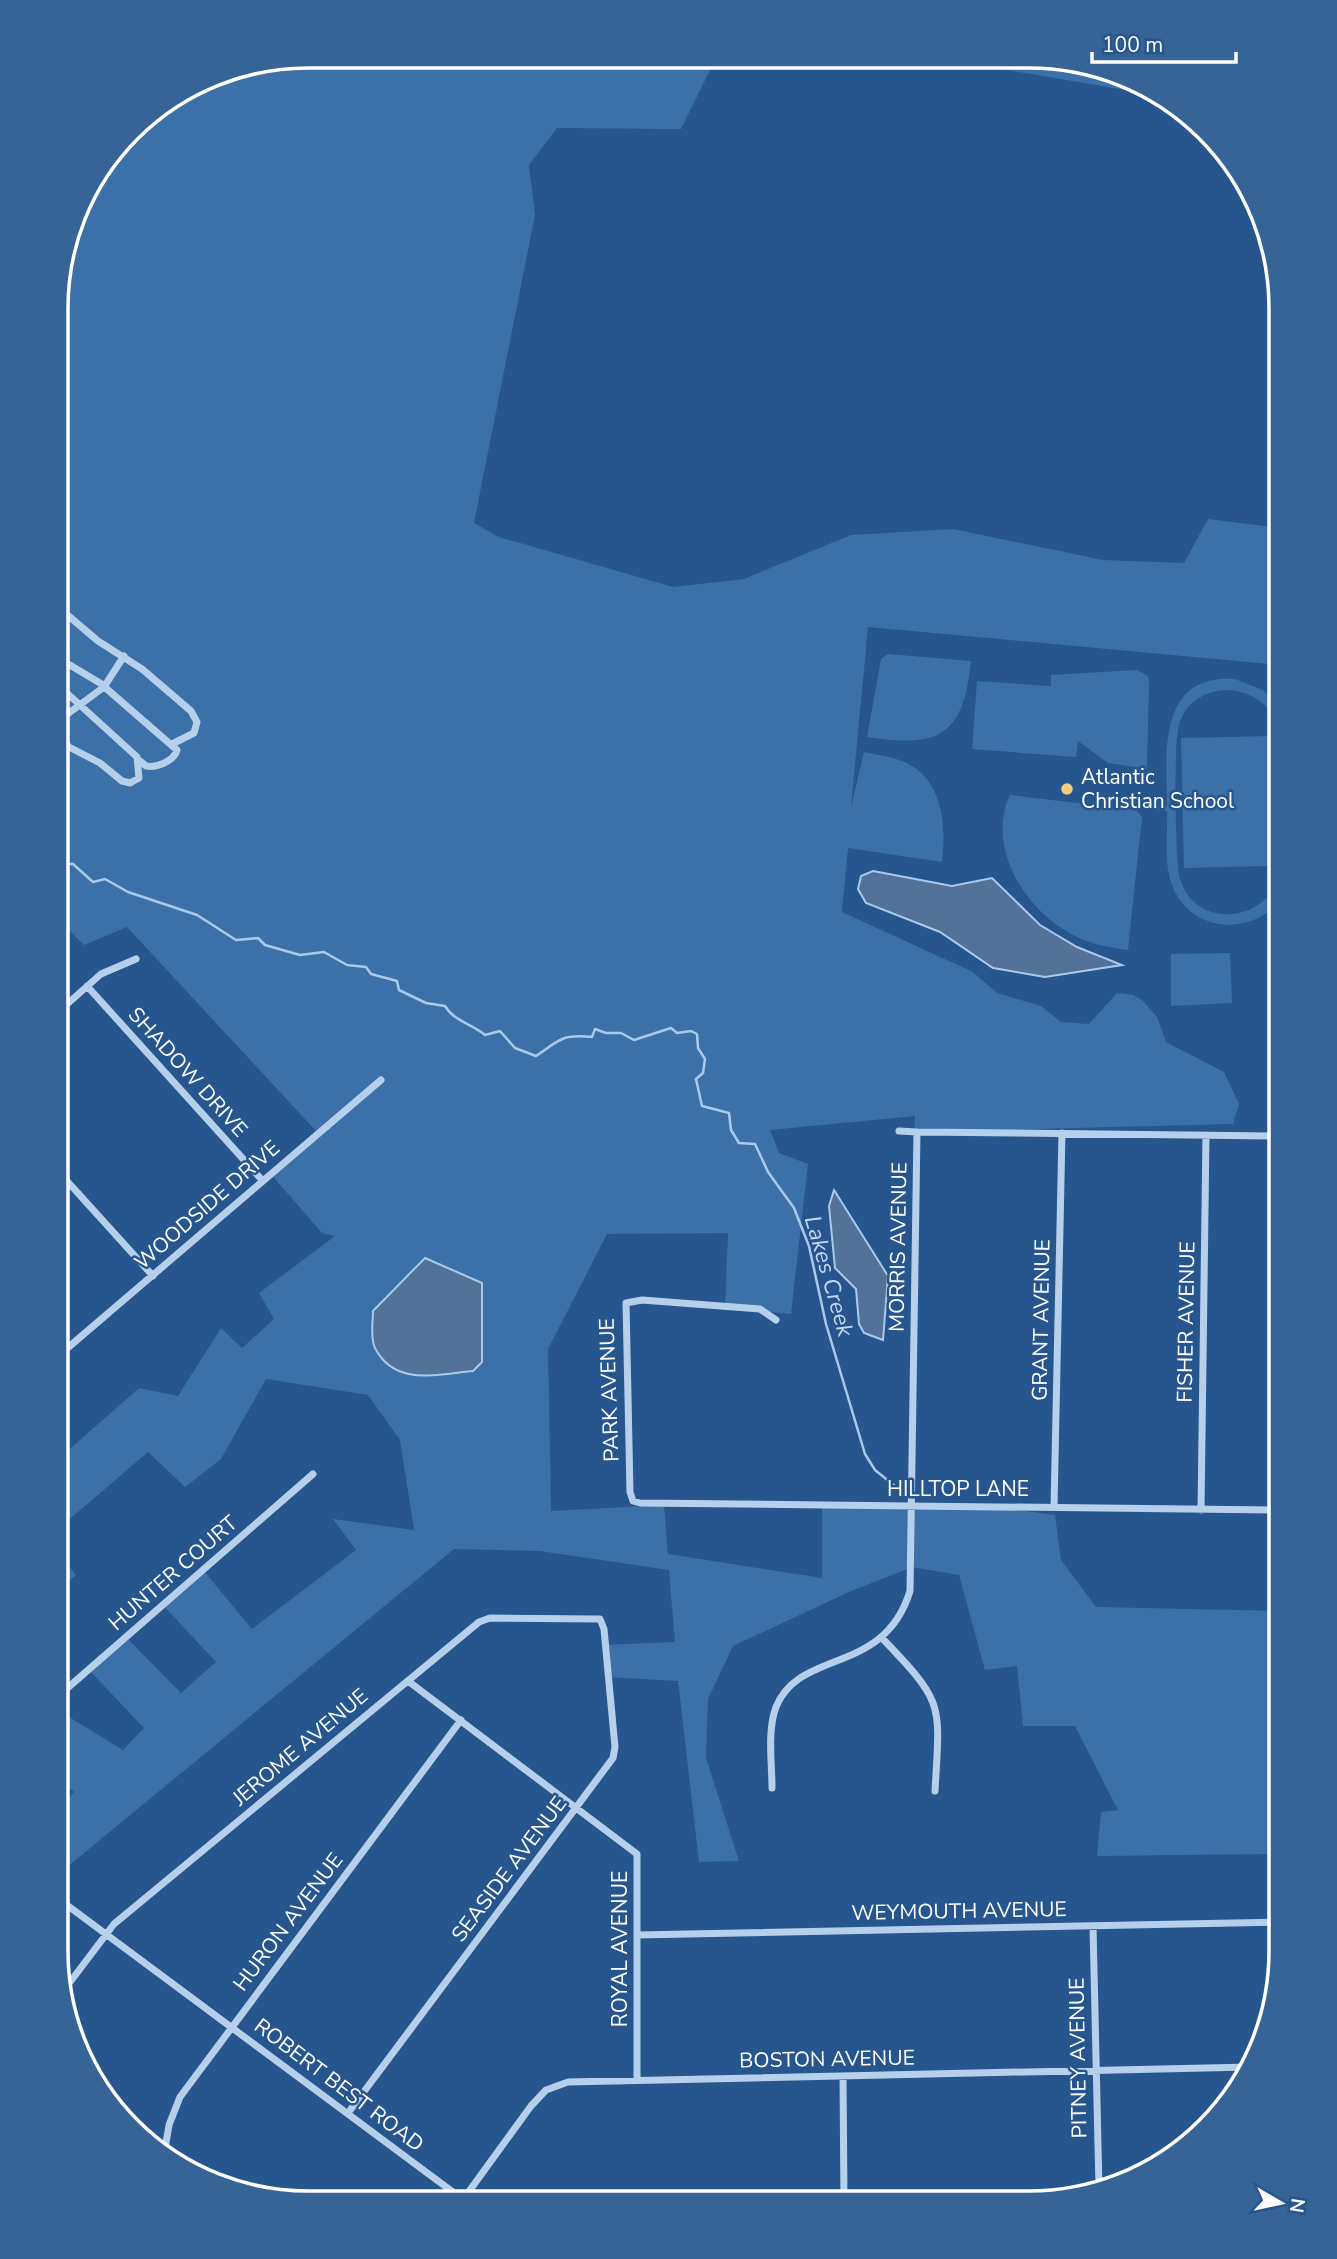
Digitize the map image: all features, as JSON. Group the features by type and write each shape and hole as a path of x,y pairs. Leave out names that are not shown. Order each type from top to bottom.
{"street":[{"path":"68,616 98,641 124,656 194,715 197,726 193,735 172,744"},
{"path":"68,714 104,687 124,656"},
{"path":"68,664 104,687 172,744 177,750 176,755 159,765 146,766 68,695"},
{"path":"68,746 125,782 139,778 137,757"},
{"path":"68,1003 101,974 136,959"},
{"name":"SHADOW DRIVE","path":"87,986 262,1180"},
{"name":"WOODSIDE DRIVE","path":"68,1348 381,1080"},
{"path":"899,1131 917,1132"},
{"name":"MORRIS AVENUE","path":"882,1638 901,1613 910,1591 917,1132 1269,1136"},
{"name":"GRANT AVENUE","path":"1054,1507 1062,1133"},
{"name":"FISHER AVENUE","path":"1201,1510 1206,1135"},
{"path":"68,1182 153,1276"},
{"name":"PARK AVENUE","path":"635,1502 630,1492 626,1303 642,1300 760,1309 776,1320"},
{"name":"HUNTER COURT","path":"68,1688 313,1474"},
{"name":"HILLTOP LANE","path":"635,1502 1268,1510"},
{"name":"JEROME AVENUE","path":"71,1981 114,1924 485,1618 600,1619"},
{"name":"SEASIDE AVENUE","path":"348,2113 615,1754 604,1629 600,1619"},
{"path":"772,1788 773,1720 784,1693 804,1676 862,1652 882,1638 918,1676 934,1699 939,1720 935,1791"},
{"name":"ROYAL AVENUE","path":"408,1681 637,1854 636,2080"},
{"name":"HURON AVENUE","path":"166,2144 169,2124 180,2097 461,1720"},
{"name":"ROBERT BEST ROAD","path":"68,1905 451,2191"},
{"name":"WEYMOUTH AVENUE","path":"637,1935 1268,1922"},
{"name":"PITNEY AVENUE","path":"1093,1926 1099,2180"},
{"name":"BOSTON AVENUE","path":"471,2191 546,2090 568,2082 1238,2067"},
{"path":"843,2076 844,2191"}],"shaded area":[{"path":"711,68 681,129 557,128 529,165 535,215 474,523 499,537 673,587 744,579 851,535 953,529 1103,560 1184,563 1208,519 1269,527 1269,664 868,627 851,807 864,752 907,763 929,782 940,806 942,862 848,848 842,912 973,972 997,993 1041,1006 1061,1022 1089,1024 1117,993 1133,995 1143,1001 1157,1017 1166,1042 1224,1072 1239,1104 1233,1124 914,1132 915,1116 770,1130 779,1153 808,1164 791,1314 725,1307 728,1233 607,1234 548,1349 551,1511 664,1505 668,1554 822,1578 822,1505 1004,1508 1055,1515 1061,1560 1096,1607 1268,1611 1268,1854 1097,1856 1101,1812 1118,1810 1075,1726 1023,1726 1017,1666 985,1670 959,1575 912,1567 849,1592 733,1646 708,1699 706,1758 739,1861 699,1862 678,1681 605,1677 603,1645 675,1642 669,1570 540,1551 454,1549 68,1866 68,1799 74,1792 68,1787 68,1716 123,1750 144,1728 88,1669 126,1637 181,1693 216,1662 162,1604 203,1570 252,1629 356,1550 333,1519 414,1530 400,1440 368,1395 266,1379 221,1459 185,1487 148,1452 68,1521 68,1450 139,1388 178,1396 221,1328 242,1348 274,1319 259,1293 335,1236 322,1233 269,1172 316,1131 127,927 84,945 68,929 68,308 76,246 100,188 109,175 128,150 150,128 188,100 231,81 262,73 293,69"},
{"path":"995,68 1060,70 1091,76 1129,91"},
{"path":"888,654 971,661 962,706 954,721 943,732 929,738 912,740 867,737 881,659"},
{"path":"1137,670 1148,676 1149,681 1147,769 1108,763 1078,741 1076,757 972,749 977,681 1051,686 1051,675"},
{"path":"1235,679 1263,690 1269,696 1269,711 1251,696 1237,691 1206,694 1193,702 1184,714 1178,730 1176,829 1180,879 1188,896 1201,907 1216,913 1232,914 1248,910 1269,895 1268,912 1237,924 1220,924 1205,920 1179,899 1171,882 1168,865 1167,811 1147,809 1148,805 1167,806 1168,742 1171,721 1179,703 1191,689 1209,681"},
{"path":"1269,736 1269,866 1184,868 1181,738"},
{"path":"1010,795 1136,810 1142,817 1128,950 1075,936 1057,925 1027,895 1015,877 1003,836 1004,816"},
{"path":"873,871 952,886 992,878 1040,925 1077,947 1122,965 1045,977 993,968 940,932 866,903 858,889 861,876"},
{"path":"1230,953 1232,1003 1171,1006 1171,954"},
{"path":"834,1190 888,1276 883,1340 864,1333 859,1324 856,1289 835,1268 829,1206"},
{"path":"425,1258 482,1283 482,1362 473,1371 431,1375 405,1373 383,1360 373,1344 373,1311"},
{"path":"68,1565 76,1575 68,1582"}],"waterway":[{"name":"Lakes Creek","path":"68,864 73,864 93,882 105,879 128,892 197,915 236,940 258,938 265,945 300,955 324,952 347,965 366,967 371,974 397,981 399,990 426,1003 445,1006 453,1015 485,1035 500,1031 515,1048 536,1056 562,1039 574,1036 592,1037 595,1029 606,1033 621,1033 634,1040 671,1028 677,1033 691,1031 697,1034 698,1048 705,1059 703,1073 696,1079 702,1106 729,1113 731,1130 739,1143 755,1144 768,1172 794,1208 809,1246 826,1324 865,1454 875,1470 896,1487"}],"place":[{"name":"Atlantic Christian School","path":"1067,789"}]}
